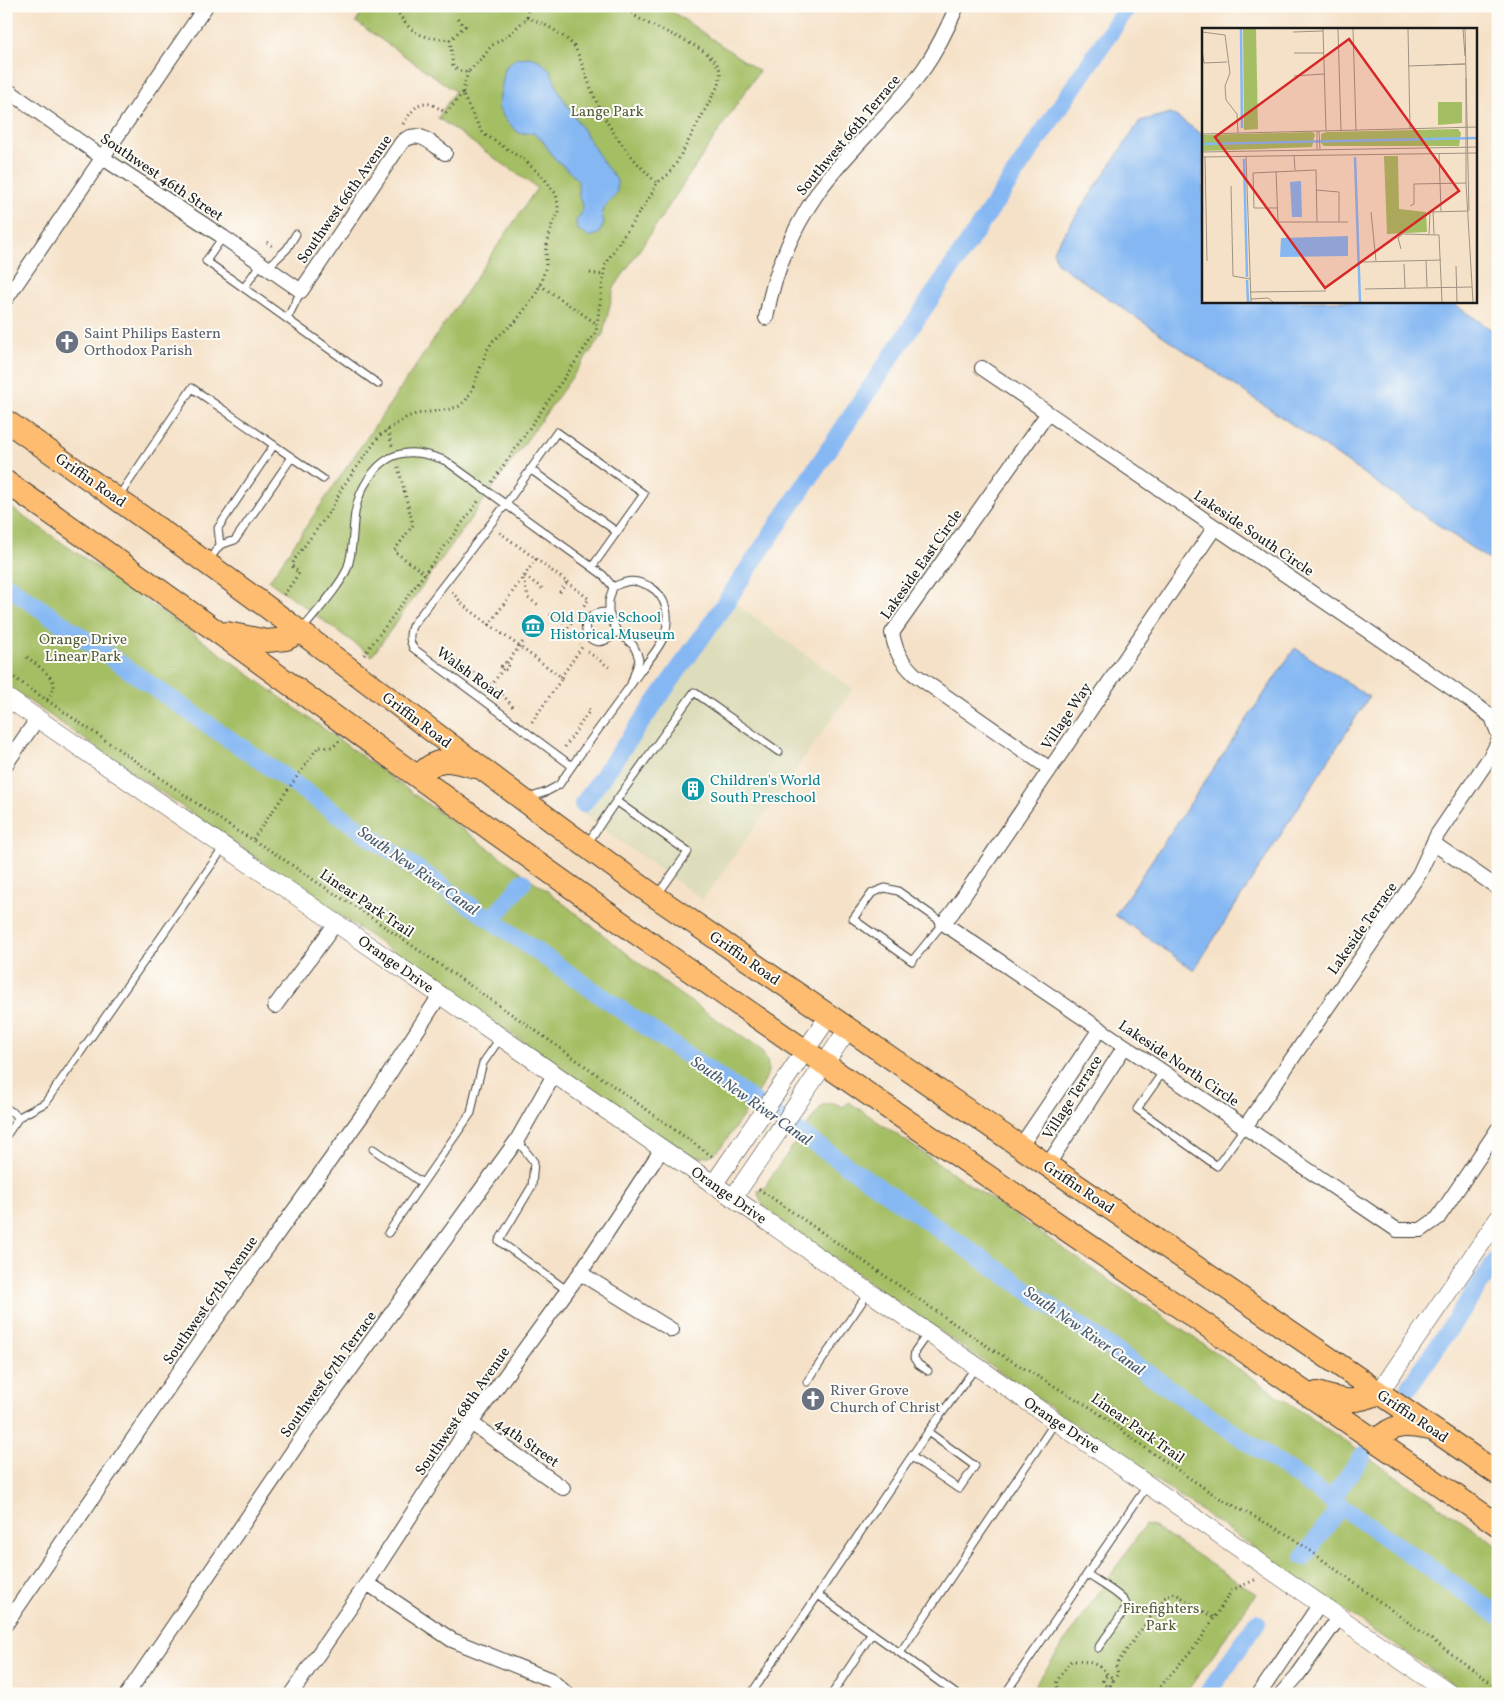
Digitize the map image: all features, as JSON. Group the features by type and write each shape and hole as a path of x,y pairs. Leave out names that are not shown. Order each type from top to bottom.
{"main road":[{"name":"Griffin Road","path":"6,422 117,498 213,554 300,632 522,800 656,897 1498,1474"},
{"path":"6,482 219,632 647,941 1498,1525"},
{"path":"219,632 268,641 286,640 300,632"},
{"path":"418,777 427,766 439,762 453,761 481,768"},
{"path":"1297,1387 1338,1400 1353,1401 1368,1398 1379,1393"},
{"path":"1376,1440 1384,1432 1394,1427 1406,1425 1432,1429"}],"street":[{"path":"6,299 206,6"},
{"name":"Southwest 66th Terrace","path":"766,318 775,276 804,214 822,188 925,67 942,38 957,6"},
{"name":"Southwest 46th Street","path":"6,89 103,158 301,291"},
{"name":"Southwest 66th Avenue","path":"301,291 398,148 408,137 415,135 422,138 445,153"},
{"name":"Lakeside South Circle","path":"982,368 1472,702 1492,717 1498,733"},
{"name":"Lakeside East Circle","path":"1048,413 892,633 895,648 902,662 914,674 1050,769"},
{"name":"Village Way","path":"943,923 952,913 1215,527"},
{"name":"Orange Drive","path":"6,697 501,1036 713,1185 1056,1420 1450,1694"},
{"path":"6,764 38,718"},
{"name":"Lakeside Terrace","path":"1245,1127 1419,874 1437,835 1492,754 1498,742"},
{"path":"1433,843 1498,888"},
{"path":"275,1006 336,923"},
{"name":"Lakeside North Circle","path":"943,923 1397,1230 1421,1230 1438,1218 1498,1129"},
{"name":"Southwest 67th Avenue","path":"6,1624 195,1348 366,1110 440,995"},
{"path":"713,1185 829,1016"},
{"path":"733,1198 848,1029"},
{"name":"Village Terrace","path":"1020,1147 1100,1029"},
{"name":"Village Terrace","path":"1047,1166 1125,1046"},
{"name":"Southwest 67th Terrace","path":"127,1694 314,1420 517,1140 554,1073"},
{"name":"Southwest 68th Avenue","path":"291,1694 367,1583 471,1423 580,1273 662,1149"},
{"path":"1379,1393 1498,1219"},
{"path":"580,1273 672,1330"},
{"name":"44th Street","path":"471,1423 564,1488"},
{"path":"367,1583 452,1640 551,1680 567,1694"},
{"path":"1259,1694 1320,1604"},
{"path":"1281,1694 1297,1676 1339,1617"}],"lane":[{"path":"244,288 264,265 287,249 296,234"},
{"path":"223,237 206,261 378,384"},
{"path":"287,319 301,291"},
{"path":"117,498 192,388 323,480"},
{"name":"Walsh Road","path":"572,766 413,648 410,642 412,626 506,504 557,432 644,494 592,567"},
{"path":"213,554 218,528 274,445"},
{"path":"300,632 346,571 352,552 355,512 359,496 366,483 375,468 385,459 405,452 422,454 446,461 603,575 613,587"},
{"path":"213,554 235,540 292,457"},
{"path":"530,469 617,532"},
{"path":"522,800 546,792 559,785 572,766 631,684 664,637 668,623 667,609 662,598 651,587 639,582 626,580 613,587 609,601 609,612 617,631 633,645 637,653 639,660 631,684"},
{"path":"609,612 596,613 588,620 585,630 587,635 596,641 602,642 608,640 617,631"},
{"path":"586,846 694,692 779,752"},
{"path":"616,801 688,852 656,897"},
{"path":"6,820 6,826"},
{"path":"6,1136 19,1117 45,1103 224,846"},
{"path":"885,888 898,891 943,923 912,961 853,919 872,892 885,888"},
{"path":"388,1233 471,1113 474,1093 483,1062 501,1036"},
{"path":"1163,1072 1137,1109 1217,1166 1245,1127"},
{"path":"6,1108 19,1117"},
{"path":"517,1140 534,1162 532,1186 500,1241 568,1290"},
{"path":"373,1150 422,1183"},
{"path":"807,1382 869,1292"},
{"path":"928,1333 915,1351 914,1358 918,1364 928,1371"},
{"path":"751,1694 928,1432 976,1366"},
{"path":"900,1653 1056,1420"},
{"path":"912,1456 959,1489 975,1466 928,1432"},
{"path":"1005,1694 1148,1484"},
{"path":"1087,1574 1120,1596 1126,1605 1125,1610 1098,1648"},
{"path":"818,1595 956,1694"},
{"path":"832,1694 872,1633"}],"path":[{"path":"393,6 406,24 419,34 450,40"},
{"path":"284,595 299,573 292,566 294,560 331,510 342,488 380,435 407,417 450,409 459,406 466,400 472,390 487,350 493,341 516,321 536,294 540,285 546,265 546,249 550,232 558,214 556,194 543,177 524,160 484,134 464,97 463,91 468,72 491,46 507,36 527,18 528,6"},
{"path":"489,486 594,335 605,266 657,183 669,174 677,162 718,84 721,74 719,66 694,45 641,20 623,6"},
{"path":"450,40 465,26 455,17"},
{"path":"527,18 536,20 569,41 574,47 607,123 635,160 657,183"},
{"path":"450,40 453,67 463,72 468,72"},
{"path":"590,273 603,276"},
{"path":"540,285 597,324"},
{"path":"388,430 413,526 394,551 426,574"},
{"path":"364,656 483,495"},
{"path":"499,532 589,598 562,636"},
{"path":"489,625 536,560"},
{"path":"524,577 543,589"},
{"path":"524,577 528,598 540,606"},
{"path":"559,593 567,582"},
{"path":"451,591 464,606 562,678"},
{"path":"550,614 561,622 572,621"},
{"path":"572,621 575,631"},
{"path":"491,686 503,669 502,664 504,662 507,663 525,639"},
{"path":"578,639 582,647 609,666"},
{"path":"531,724 582,647"},
{"path":"445,652 502,694 517,711"},
{"path":"26,657 48,675 53,682 54,688 47,700"},
{"name":"Linear Park Trail","path":"6,672 237,831 253,839 330,892 353,905 713,1157"},
{"path":"558,742 565,747 590,710 588,709"},
{"path":"526,720 538,728"},
{"path":"253,839 314,751 318,747 333,747 339,740"},
{"name":"Linear Park Trail","path":"762,1191 988,1347 1093,1410 1150,1452 1216,1496 1290,1536 1498,1688"},
{"path":"1154,1694 1201,1639 1232,1590 1257,1579"},
{"path":"1112,1694 1110,1685 1118,1674 1116,1666 1118,1662 1168,1594 1176,1594 1214,1618"},
{"path":"1065,1694 1057,1688 1056,1684 1057,1679 1071,1661 1095,1664 1101,1667 1112,1680"},
{"path":"1108,1676 1104,1678 1104,1683 1107,1686 1110,1685"}],"shaded area":[{"path":"732,601 853,689 703,900 583,815 687,669"}],"green space":[{"name":"Lange Park","path":"366,6 664,6 759,71 614,288 603,334 372,656 269,581 537,188 438,118 455,91 356,22"},
{"name":"Orange Drive Linear Park","path":"6,504 185,628 550,893 672,989 760,1049 768,1065 766,1079 720,1149 710,1155 698,1157 676,1147 6,685"},
{"path":"849,1102 1498,1546 1498,1694 1466,1694 772,1215 762,1204 758,1191 766,1187 768,1181 822,1105 834,1103 843,1107"},
{"name":"Firefighters Park","path":"1145,1525 1154,1527 1256,1594 1185,1694 1029,1694"}],"water":[{"path":"530,57 539,60 550,70 559,92 605,165 617,180 617,193 602,213 604,223 599,234 589,237 577,229 576,221 581,214 583,204 579,197 578,181 555,159 542,140 533,133 519,133 507,122 498,107 505,68 516,58"},
{"path":"1171,113 1202,134 1202,302 1450,302 1498,334 1498,566 1057,263 1053,250 1140,121"},
{"path":"1295,648 1369,697 1194,970 1115,915"}],"waterway":[{"path":"583,804 711,624 1128,6"},
{"name":"South New River Canal","path":"6,585 1498,1615"},
{"path":"492,920 523,882"},
{"path":"1410,1386 1498,1258"},
{"path":"1331,1500 1363,1455"},
{"path":"1304,1557 1340,1506"},
{"path":"1207,1694 1257,1622"}],"place":[{"name":"Saint Philips Eastern Orthodox Parish","path":"67,342"},
{"name":"Old Davie School Historical Museum","path":"533,626"},
{"name":"Children's World South Preschool","path":"693,789"},
{"name":"River Grove Church of Christ","path":"813,1399"}]}
